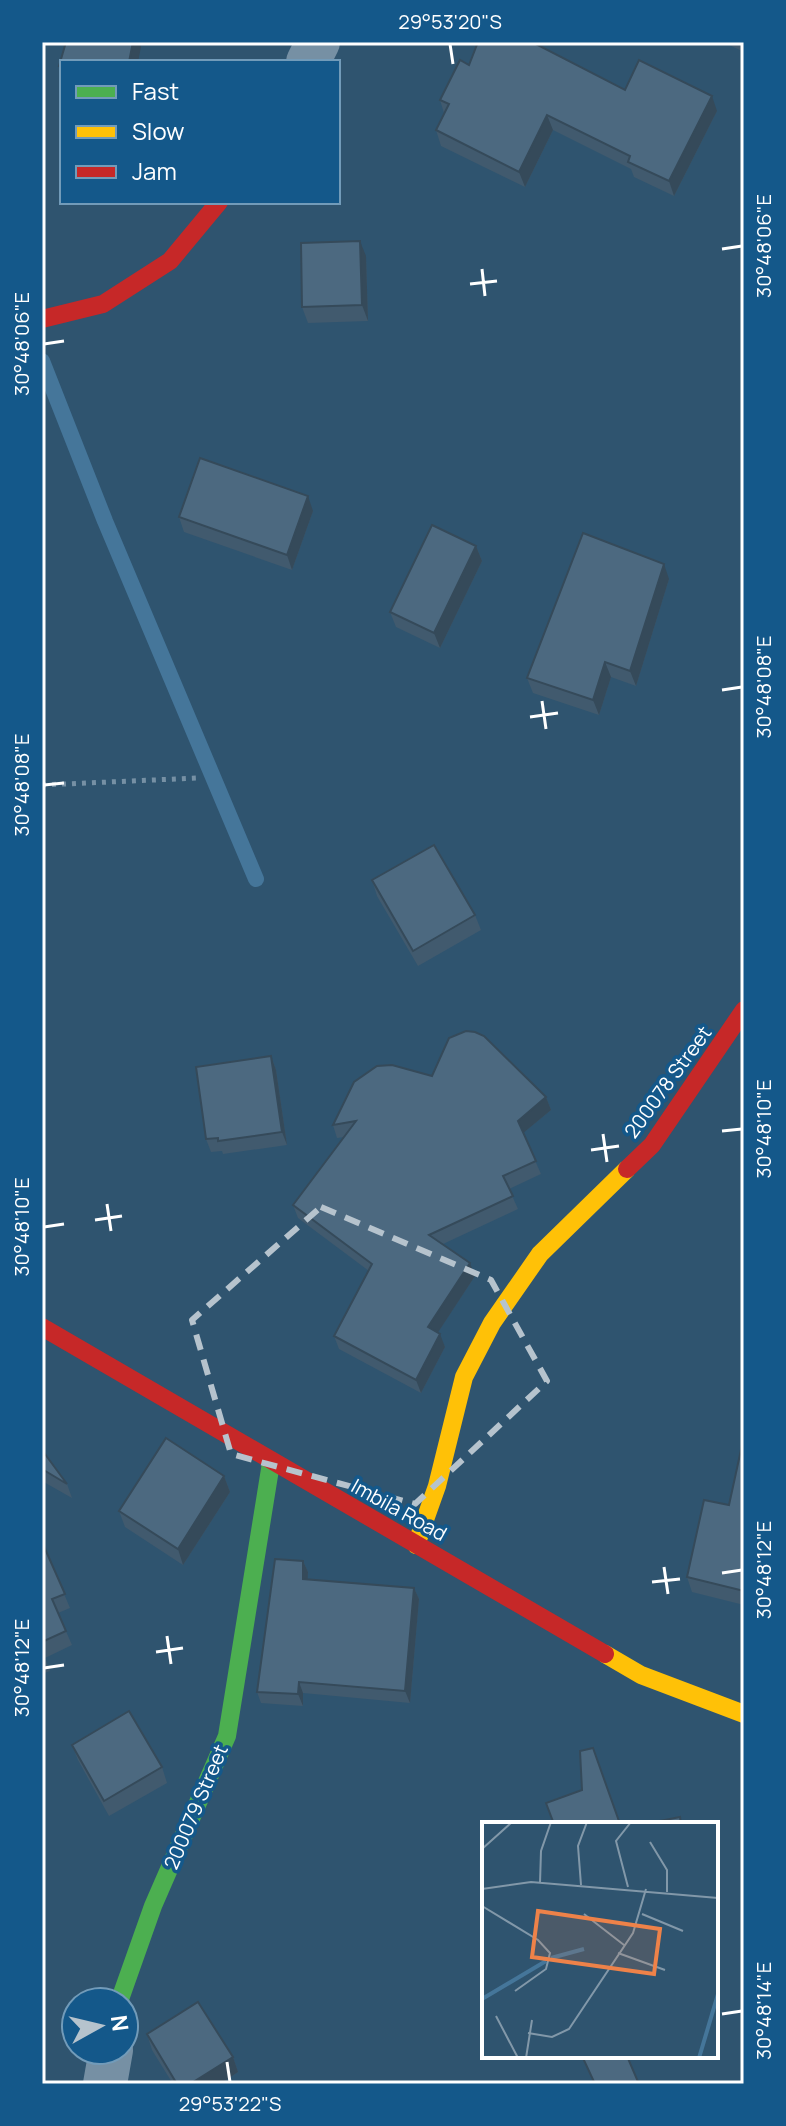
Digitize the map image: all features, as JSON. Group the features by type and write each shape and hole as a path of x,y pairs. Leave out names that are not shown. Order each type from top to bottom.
{"street":[{"path":"309,60 318,42"},
{"path":"42,319 103,304 170,261 217,204"},
{"name":"200078 Street","path":"416,1545 437,1486 464,1377 492,1323 540,1254 652,1145 744,1010"},
{"name":"Imbila Road","path":"42,1327 107,1362 271,1463 641,1675 744,1714"},
{"name":"200079 Street","path":"125,1986 153,1906 227,1736 271,1463"}],"path":[{"path":"42,785 198,778"}],"highlighted area":[{"path":"321,1207 491,1280 547,1381 415,1504 231,1454 192,1320"}],"building":[{"path":"66,42 133,42 129,60 61,60"},
{"path":"478,42 532,42 625,90 639,60 712,96 669,181 628,162 630,156 547,115 519,172 436,130 449,104 440,100 460,60 469,65"},
{"path":"360,241 362,305 302,307 301,243"},
{"path":"200,458 308,496 287,555 179,517"},
{"path":"432,525 476,546 434,633 390,612"},
{"path":"583,533 664,564 630,671 605,662 593,700 527,678"},
{"path":"434,845 475,915 413,951 372,880"},
{"path":"466,1031 484,1036 546,1097 518,1121 536,1161 503,1176 513,1196 429,1235 470,1263 428,1327 440,1334 416,1380 334,1336 372,1264 293,1205 356,1121 333,1125 354,1082 377,1066 392,1065 432,1076 449,1038"},
{"path":"271,1056 282,1132 218,1141 218,1138 206,1139 196,1067"},
{"path":"744,1436 744,1591 687,1577 704,1500 729,1505"},
{"path":"166,1438 224,1476 178,1549 119,1511"},
{"path":"42,1450 67,1484 42,1469"},
{"path":"42,1542 65,1594 52,1599 66,1631 42,1642"},
{"path":"275,1559 303,1561 303,1579 414,1588 405,1691 299,1682 298,1694 257,1692"},
{"path":"129,1711 162,1767 104,1801 72,1745"},
{"path":"593,1748 619,1822 553,1822 546,1803 582,1790 580,1751"},
{"path":"680,1817 681,1822 655,1822"},
{"path":"198,2002 233,2057 190,2084 177,2084 147,2034"},
{"path":"583,2058 628,2058 639,2084 595,2084"}],"waterway":[{"path":"42,361 105,521 256,879"}],"traffic: fast":[{"path":"125,1986 153,1906 227,1736 271,1463"}],"traffic: slow":[{"path":"416,1545 437,1486 464,1377 492,1323 540,1254 627,1169"},
{"path":"605,1654 641,1675 744,1714"}],"traffic: jam":[{"path":"42,319 103,304 170,261 217,204"},
{"path":"627,1169 652,1145 744,1010"},
{"path":"42,1327 605,1654"}]}
